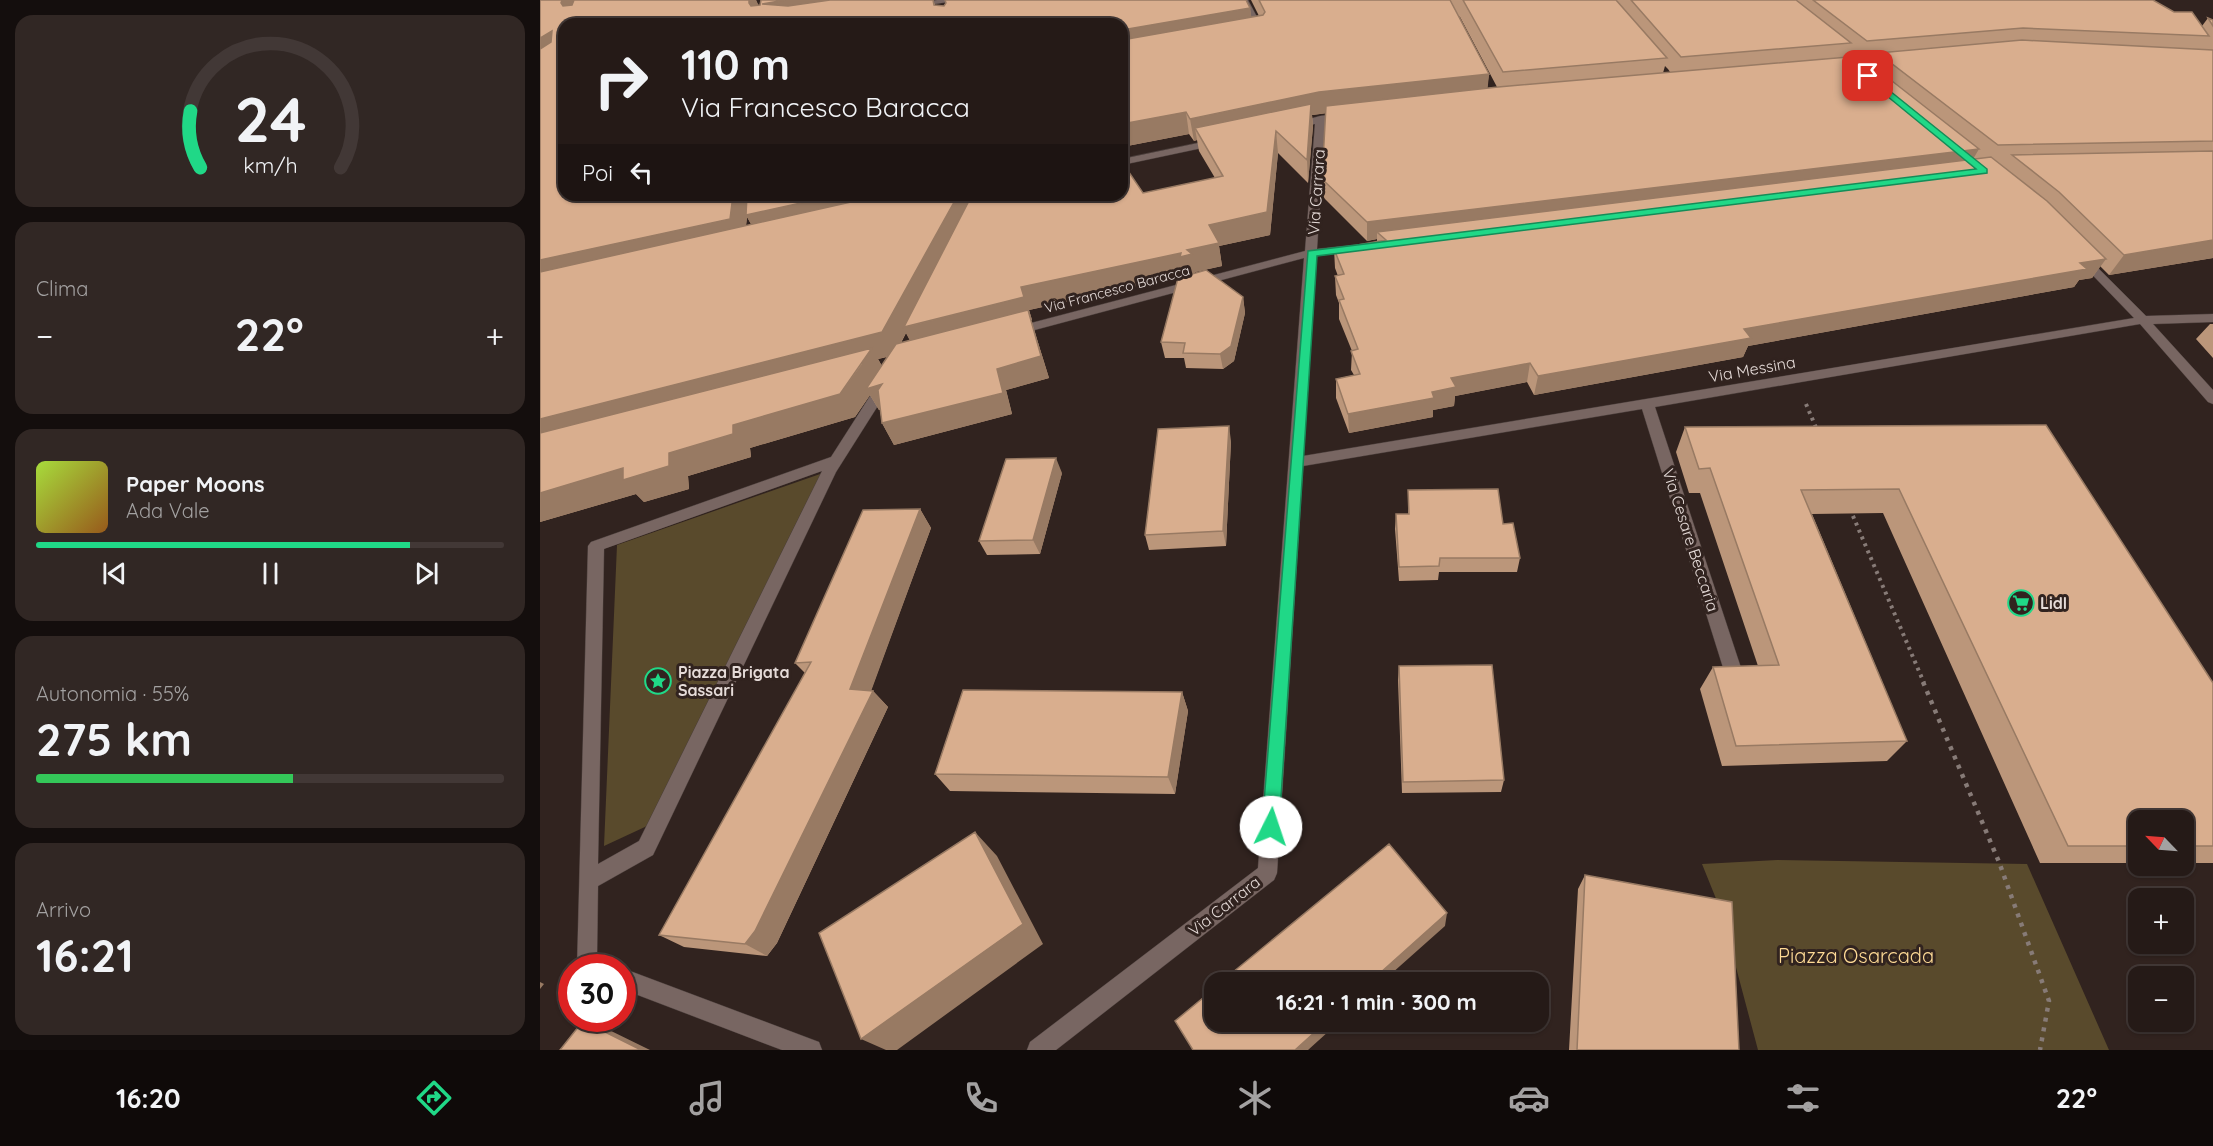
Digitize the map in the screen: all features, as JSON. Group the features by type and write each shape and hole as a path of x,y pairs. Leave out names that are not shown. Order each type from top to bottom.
{"street":[{"path":"901,7 941,4 957,0"},
{"path":"1244,0 1261,32 1250,34"},
{"path":"1285,127 1320,119 1356,115"},
{"name":"Via Carrara","path":"1038,1050 1267,873 1320,119"},
{"path":"1128,161 1227,140"},
{"name":"Via Francesco Baracca","path":"1004,334 1312,253 1371,246"},
{"path":"2072,248 2143,320 2213,399"},
{"name":"Via Messina","path":"1297,462 2143,320 2213,318"},
{"path":"588,881 646,848 835,461 893,372"},
{"name":"Via Cesare Beccaria","path":"1647,404 1735,677"},
{"path":"586,954 596,546 835,461"},
{"path":"636,983 811,1050"}],"path":[{"path":"1795,379 1818,434"},
{"path":"1846,500 1999,862 2049,1001 2040,1050"}],"green space":[{"path":"823,473 647,826 604,846 617,545"},
{"name":"Piazza Osarcada","path":"1777,860 2027,864 2109,1050 1758,1050 1721,911 1702,864"}],"building":[{"path":"540,0 562,0 563,6 572,5 574,0 749,0 751,6 760,5 761,0 785,0 762,4 788,6 830,0 933,0 934,5 944,6 945,0 1246,0 1250,8 1128,29 1128,18 558,18 558,201 732,201 730,219 540,260 540,49 551,42 552,31 540,38"},
{"path":"1259,0 1450,0 1489,74 1319,92 1190,119 1186,112 1128,123 1128,39 1263,15 1265,12"},
{"path":"1463,0 1616,0 1667,58 1503,72"},
{"path":"1631,0 1796,0 1851,43 1681,57"},
{"path":"1813,0 2153,0 2174,12 2192,12 2209,36 2023,28 1867,41"},
{"path":"2022,40 2213,50 2213,141 1998,145 1878,53"},
{"path":"1860,56 1979,149 1367,222 1322,179 1326,106 1498,87"},
{"path":"1311,104 1307,160 1276,131 1267,212 1209,225 1219,243 1187,250 1192,254 1180,257 1181,253 1021,287 1024,297 904,327 969,201 1128,201 1128,171 1143,193 1223,176 1195,128"},
{"path":"2213,151 2213,240 2124,255 2059,192 2012,155"},
{"path":"1991,157 2047,201 2106,259 2080,263 2087,269 1744,329 1751,338 1538,376 1530,363 1451,378 1456,387 1432,392 1434,398 1348,414 1336,379 1360,374 1351,351 1358,349 1339,300 1344,299 1335,276 1344,274 1334,249 1386,240 1377,232"},
{"path":"747,201 810,201 746,215"},
{"path":"855,201 955,201 882,332 540,419 540,272"},
{"path":"1206,270 1243,297 1231,346 1220,354 1183,353 1185,343 1161,342 1178,278"},
{"path":"1028,310 1041,356 997,369 1003,393 882,423 878,390 882,384 866,389 896,344"},
{"path":"872,348 840,394 733,425 733,434 669,453 669,466 623,480 623,468 540,493 540,433"},
{"path":"2046,425 2213,683 2213,846 2194,846 2194,810 2128,810 2128,846 2068,846 1899,489 1801,490 1907,741 1736,746 1713,667 1779,665 1710,468 1699,469 1685,427"},
{"path":"1229,426 1223,531 1145,535 1158,429"},
{"path":"1056,458 1033,540 979,541 1006,459"},
{"path":"1498,489 1503,524 1513,523 1520,558 1440,558 1439,566 1399,567 1396,514 1409,514 1408,490"},
{"path":"920,509 850,689 873,691 755,931 745,944 659,935 811,662 795,663 863,510"},
{"path":"1492,665 1504,780 1403,782 1399,666"},
{"path":"963,690 1182,692 1168,777 935,774"},
{"path":"975,832 1023,924 861,1039 819,933"},
{"path":"1389,844 1447,913 1381,972 1233,972"},
{"path":"1585,875 1732,902 1739,1050 1577,1050"},
{"path":"1204,997 1204,1032 1315,1032 1295,1050 1193,1050 1175,1021"},
{"path":"574,1032 605,1032 641,1050 560,1050"}],"place":[{"name":"Lidl","path":"2021,603"},
{"name":"Piazza Brigata Sassari","path":"658,681"}],"route":[{"path":"1271,827 1312,253 1984,171 1868,76"}]}
